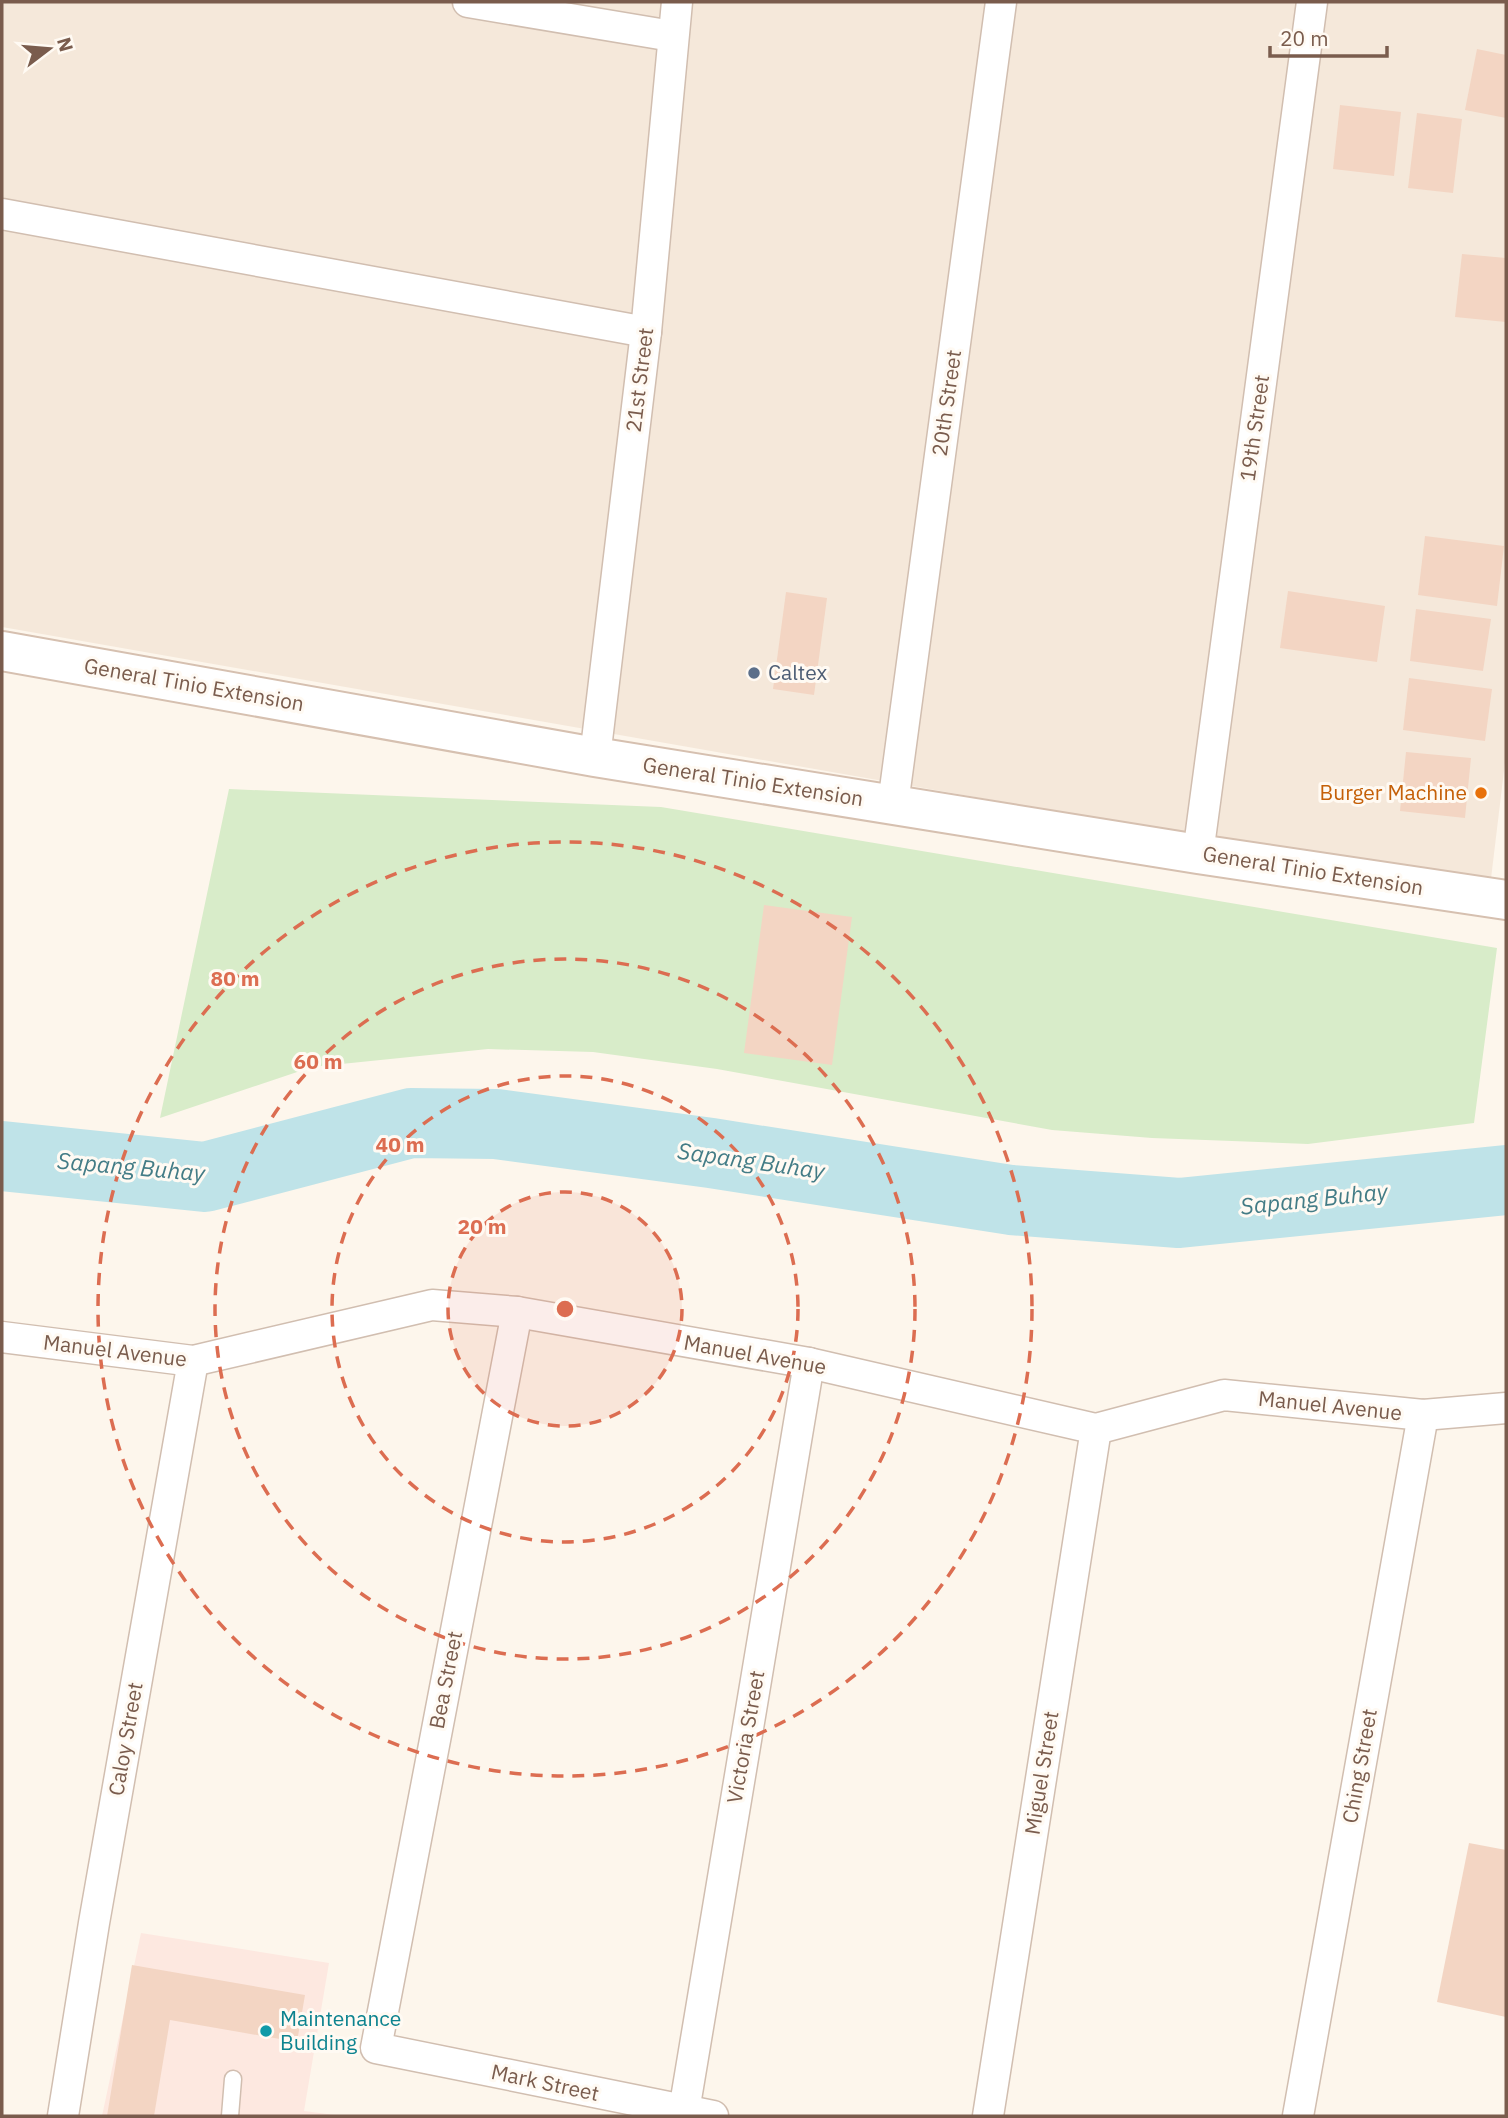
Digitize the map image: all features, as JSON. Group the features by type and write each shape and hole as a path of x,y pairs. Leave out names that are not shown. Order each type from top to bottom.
{"street":[{"path":"468,2 672,36"},
{"name":"21st Street","path":"595,757 646,332 677,2"},
{"name":"20th Street","path":"893,804 1001,2"},
{"name":"19th Street","path":"1198,853 1312,2"},
{"path":"2,214 646,332"},
{"name":"General Tinio Extension","path":"2,651 595,757 1506,900"},
{"name":"Manuel Avenue","path":"2,1337 193,1361 432,1305 517,1312 809,1363 1096,1429 1224,1395 1423,1415 1506,1408"},
{"name":"Bea Street","path":"376,2048 517,1312"},
{"name":"Caloy Street","path":"62,2116 193,1361"},
{"name":"Victoria Street","path":"684,2111 809,1363"},
{"name":"Ching Street","path":"1298,2116 1423,1415"},
{"name":"Miguel Street","path":"988,2116 1096,1429"},
{"name":"Mark Street","path":"376,2048 713,2116"}],"lane":[{"path":"230,2116 233,2079"}],"shaded area":[{"path":"2,2 1506,2 1506,754 1490,887 2,627"},
{"path":"141,1933 329,1963 304,2111 343,2116 102,2116"}],"green space":[{"path":"229,789 661,807 1497,948 1474,1123 1308,1144 1152,1138 1052,1130 717,1069 593,1052 488,1049 312,1067 160,1118"}],"building":[{"path":"1477,49 1506,55 1506,118 1465,110"},
{"path":"1340,105 1401,112 1394,176 1333,169"},
{"path":"1417,113 1462,119 1453,193 1408,188"},
{"path":"1462,254 1506,258 1506,322 1455,317"},
{"path":"1425,536 1504,546 1497,606 1418,595"},
{"path":"1288,591 1385,606 1377,662 1280,648"},
{"path":"786,592 827,598 814,695 773,689"},
{"path":"1416,609 1491,619 1483,671 1410,661"},
{"path":"1409,678 1492,689 1485,741 1403,730"},
{"path":"1406,752 1471,758 1465,818 1400,811"},
{"path":"764,905 852,917 832,1065 744,1053"},
{"path":"1469,1843 1506,1850 1506,2017 1437,2002"},
{"name":"Maintenance Building","path":"132,1965 305,1995 297,2042 170,2020 154,2116 107,2116"}],"waterway":[{"name":"Sapang Buhay","path":"2,1156 205,1177 411,1123 496,1124 711,1153 1011,1200 1179,1213 1506,1180"}],"place":[{"name":"Caltex","path":"754,673"},
{"name":"Burger Machine","path":"1481,793"},
{"name":"Maintenance Building","path":"266,2031"}]}
